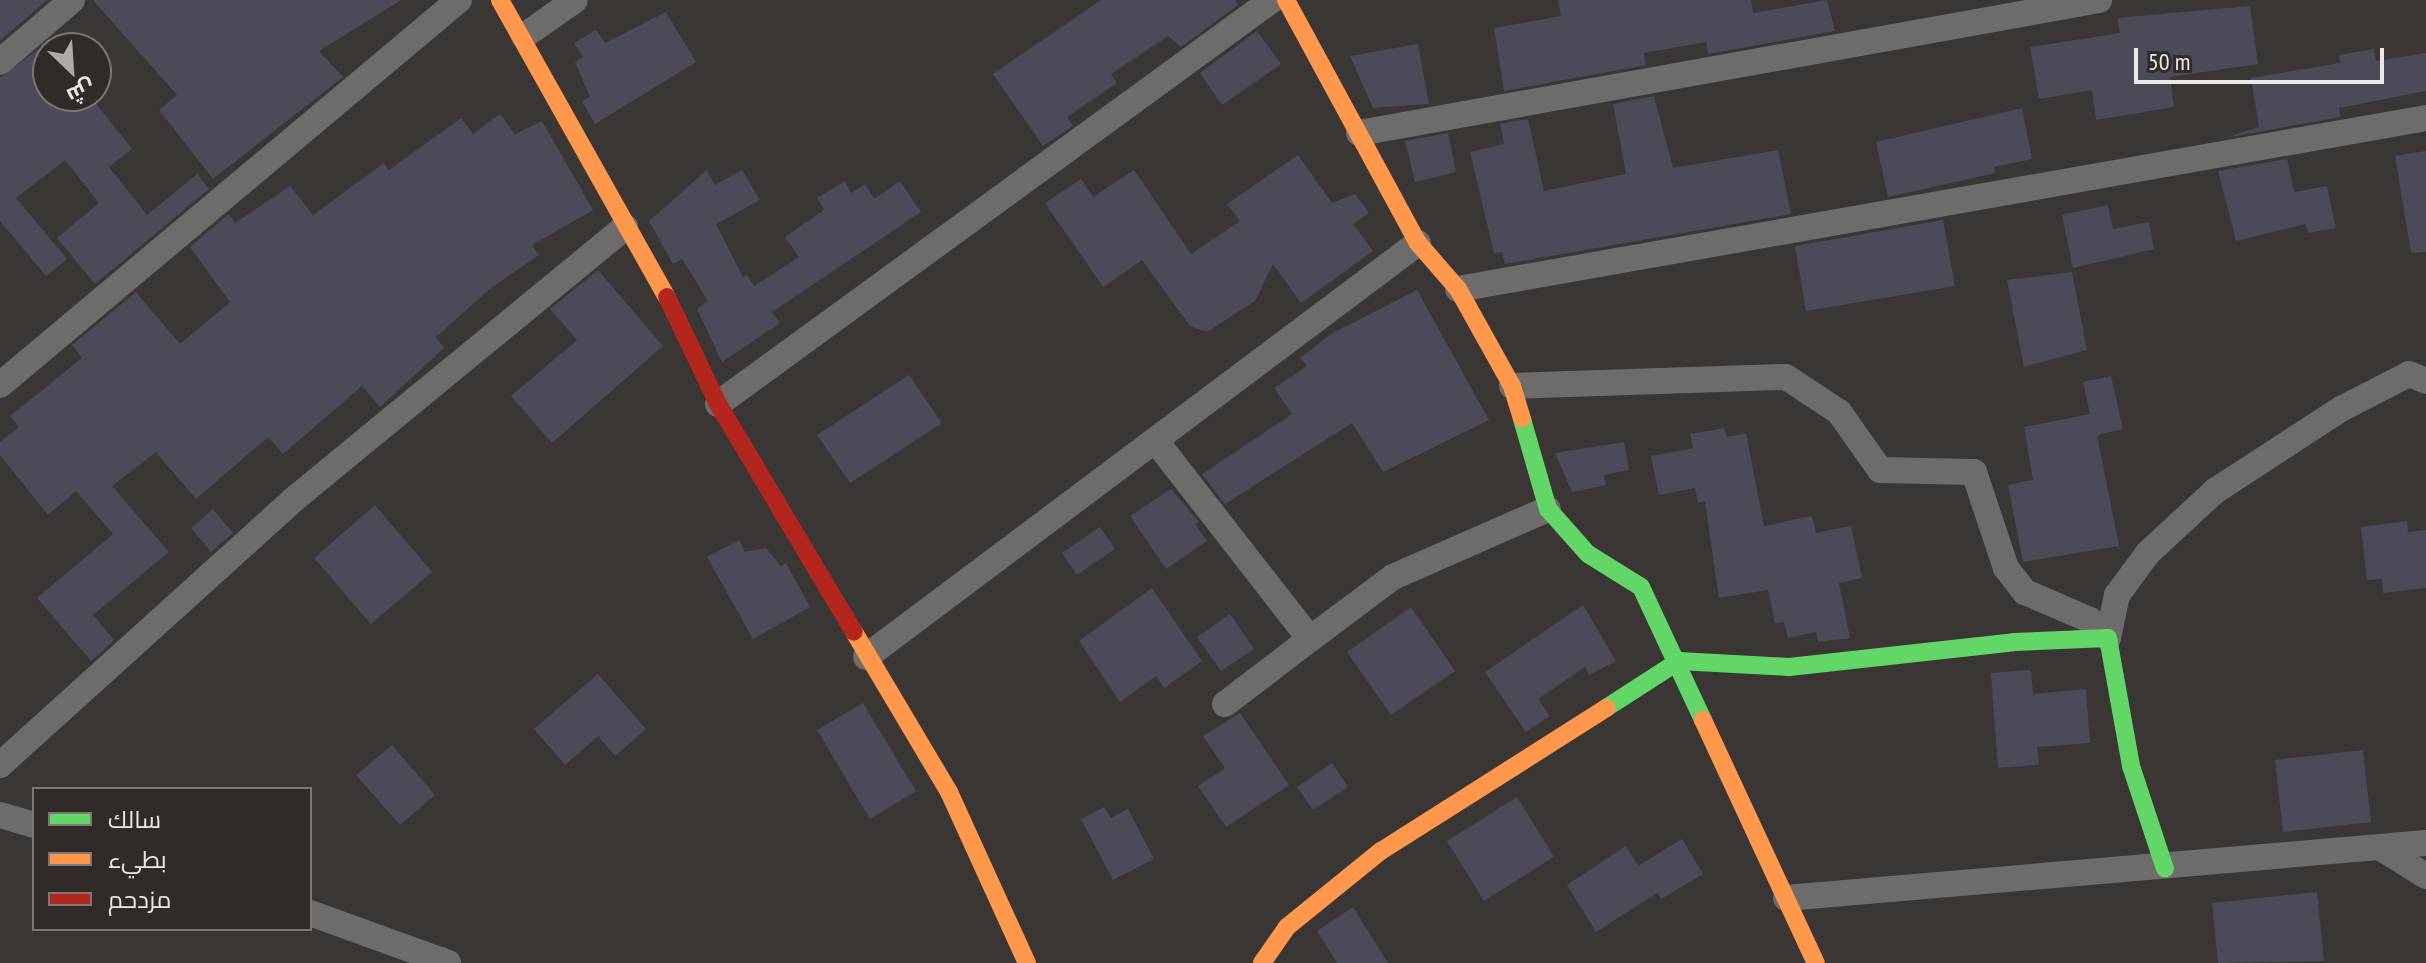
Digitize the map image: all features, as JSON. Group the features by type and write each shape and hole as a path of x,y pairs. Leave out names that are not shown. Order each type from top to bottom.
{"street":[{"path":"0,62 72,0"},
{"path":"0,385 459,0"},
{"path":"500,0 524,36 625,227 669,301 718,404 949,792 1027,963"},
{"path":"524,36 575,0"},
{"path":"718,404 1272,0"},
{"path":"1286,0 1418,243 1458,289 1512,386 1548,509 1588,554 1641,587 1679,661 1816,963"},
{"path":"1359,133 2099,0"},
{"path":"1458,289 2426,118"},
{"path":"0,765 293,500 625,227"},
{"path":"866,657 1418,243"},
{"path":"2165,869 2131,766 2108,638 2117,595 2148,553 2215,491 2382,388 2409,374 2426,381"},
{"path":"1512,386 1786,377 1839,412 1880,470 1974,472 2006,568 2025,592 2090,620 2108,638"},
{"path":"1155,440 1310,639"},
{"path":"1225,704 1393,577 1548,509"},
{"path":"1262,963 1287,927 1381,851 1679,661 1789,667 2014,642 2108,638"},
{"path":"0,815 32,824"},
{"path":"1786,898 2165,869 2426,843"},
{"path":"2381,848 2426,876"},
{"path":"312,914 448,963"}],"building":[{"path":"0,0 47,0 0,41"},
{"path":"93,0 401,0 319,51 343,77 213,179 159,110 177,95"},
{"path":"1101,0 1235,0 1238,5 1181,47 1168,36 1111,74 1117,83 1067,117 1073,126 1043,146 993,74"},
{"path":"1558,0 1751,0 1753,13 1827,0 1835,31 1708,54 1706,42 1644,53 1646,65 1504,91 1494,28 1561,16"},
{"path":"2250,6 2258,64 2170,77 2174,107 2096,120 2092,90 2039,99 2030,47 2120,33 2117,18"},
{"path":"666,12 696,62 595,124 582,101 590,97 575,62 583,57 574,43 596,30 605,43"},
{"path":"1257,31 1281,64 1222,105 1200,73"},
{"path":"1418,44 1429,104 1373,108 1350,56"},
{"path":"2374,49 2376,61 2426,53 2426,91 2339,108 2340,117 2224,138 2259,127 2251,78 2340,63 2339,55"},
{"path":"32,54 32,112 103,112 132,149 109,167 147,215 197,174 209,189 95,284 57,238 99,203 65,160 16,198 67,259 46,276 0,221 0,78"},
{"path":"1654,96 1673,168 1778,150 1791,214 1505,264 1502,252 1494,253 1470,152 1504,144 1500,124 1528,119 1544,191 1626,174 1613,104"},
{"path":"2022,108 2032,159 1994,167 1995,173 1888,197 1876,142"},
{"path":"500,114 515,134 542,121 593,210 532,245 539,255 491,288 436,337 444,348 380,407 362,386 283,454 268,437 196,499 156,452 112,486 169,552 93,615 114,640 91,661 37,598 113,534 76,491 48,515 0,455 0,442 19,427 10,416 82,358 72,345 136,292 180,344 230,302 190,247 229,214 235,223 290,186 313,215 384,163 389,170 461,118 473,134"},
{"path":"1448,133 1456,172 1415,182 1405,141"},
{"path":"2426,151 2426,252 2411,253 2395,156"},
{"path":"1298,155 1332,203 1355,194 1369,213 1353,224 1373,251 1301,303 1273,264 1255,301 1207,332 1190,326 1142,260 1103,287 1045,203 1081,179 1093,197 1134,170 1191,254 1240,221 1227,204"},
{"path":"2287,159 2294,192 2327,186 2336,228 2308,233 2306,224 2236,241 2218,171"},
{"path":"707,170 715,185 742,170 760,200 716,224 743,277 747,275 754,286 799,257 785,237 824,210 817,198 845,181 851,193 865,184 874,199 900,181 921,212 772,312 780,323 722,362 697,309 708,301 682,259 673,264 649,221"},
{"path":"2108,205 2113,229 2149,222 2154,249 2073,268 2062,215"},
{"path":"1943,220 1955,286 1806,311 1795,246"},
{"path":"598,270 663,346 552,443 511,396 577,340 550,309"},
{"path":"2072,272 2087,350 2024,367 2007,280"},
{"path":"1417,290 1489,420 1383,472 1352,423 1225,504 1202,474 1292,414 1274,388 1307,366 1300,358 1331,334"},
{"path":"909,375 942,423 850,483 817,435"},
{"path":"2111,376 2123,429 2097,435 2119,546 2023,562 2008,485 2033,480 2024,427 2090,414 2083,382"},
{"path":"1724,428 1727,437 1746,433 1764,526 1812,516 1816,533 1851,526 1862,578 1839,583 1850,638 1818,642 1816,632 1788,638 1784,622 1775,623 1768,590 1719,598 1705,501 1698,503 1695,488 1659,495 1651,456 1693,448 1690,434"},
{"path":"1624,442 1629,470 1604,475 1606,485 1572,492 1555,453"},
{"path":"1171,489 1199,522 1195,524 1207,541 1166,569 1130,516"},
{"path":"375,505 432,572 371,624 314,558"},
{"path":"213,509 233,533 211,552 191,528"},
{"path":"2407,521 2408,532 2426,530 2426,588 2383,593 2382,579 2367,580 2361,527"},
{"path":"1100,527 1115,549 1077,575 1062,553"},
{"path":"739,540 745,552 766,548 781,566 786,563 810,607 753,639 707,557"},
{"path":"1152,588 1202,661 1164,688 1156,676 1120,702 1079,641"},
{"path":"1583,605 1616,661 1589,675 1585,667 1538,699 1550,716 1526,732 1485,672"},
{"path":"1411,607 1455,671 1391,715 1347,652"},
{"path":"1230,614 1254,649 1221,671 1197,637"},
{"path":"2031,670 2033,694 2086,689 2090,743 2037,747 2039,765 1998,768 1991,673"},
{"path":"598,674 646,729 615,756 598,736 565,765 534,729"},
{"path":"863,703 916,791 870,819 817,730"},
{"path":"1240,713 1289,785 1226,827 1198,786 1225,768 1203,736"},
{"path":"392,745 435,795 400,825 356,775"},
{"path":"2363,750 2371,822 2283,832 2275,760"},
{"path":"1332,763 1348,787 1313,810 1297,787"},
{"path":"1517,797 1554,857 1484,901 1447,841"},
{"path":"1104,807 1111,818 1128,809 1154,859 1113,880 1081,819"},
{"path":"1682,839 1703,874 1661,899 1657,893 1596,932 1567,885 1626,846 1638,866"},
{"path":"2317,892 2324,961 2218,963 2212,903"},
{"path":"1353,907 1388,963 1337,963 1317,931"}],"traffic: fast":[{"path":"1522,419 1548,509 1588,554 1641,587 1703,720"},
{"path":"1606,708 1679,661 1789,667 2014,642 2108,638 2131,766 2165,869"}],"traffic: slow":[{"path":"500,0 667,297"},
{"path":"1286,0 1418,243 1458,289 1512,386 1522,419"},
{"path":"854,632 949,792 1027,963"},
{"path":"1262,963 1287,927 1381,851 1606,708"},
{"path":"1703,720 1816,963"}],"traffic: jam":[{"path":"667,297 718,404 854,632"}]}
